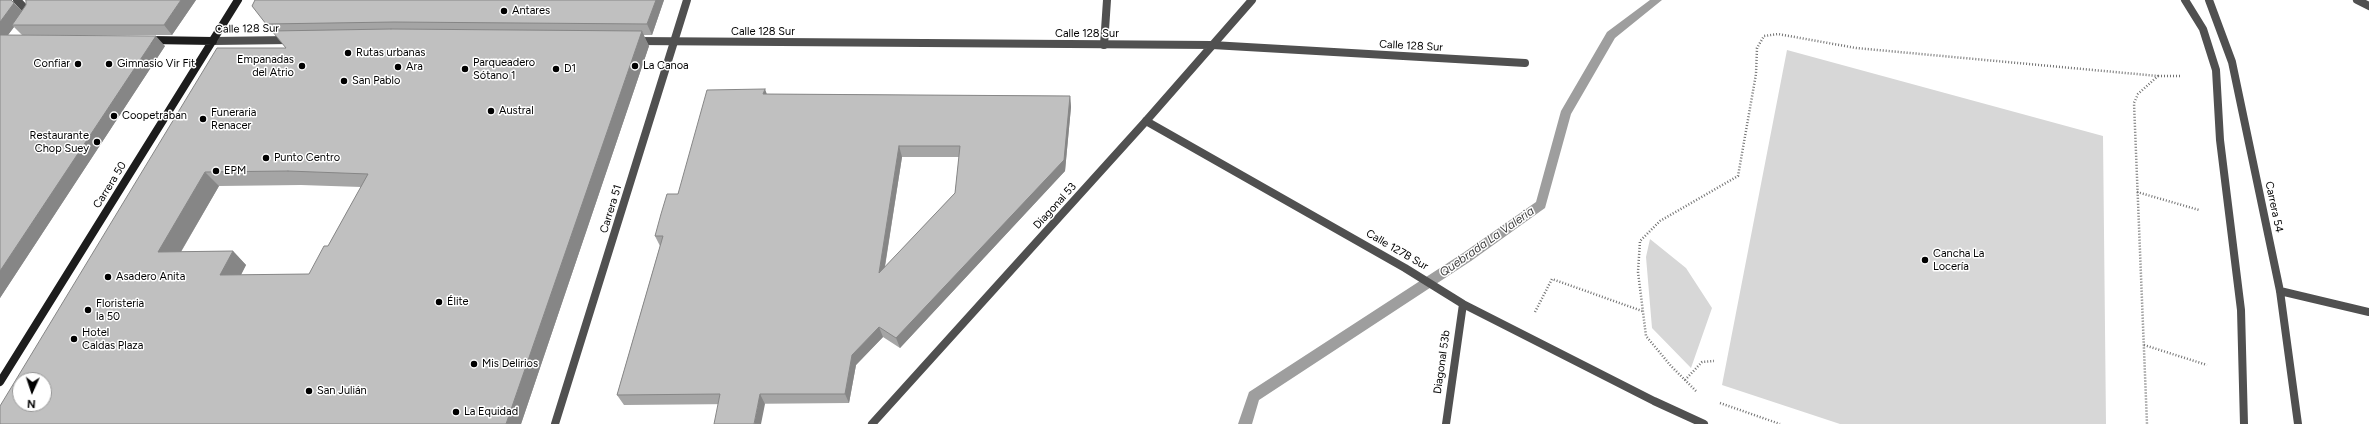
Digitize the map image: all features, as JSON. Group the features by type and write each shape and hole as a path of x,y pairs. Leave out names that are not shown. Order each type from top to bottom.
{"main road":[{"name":"Carrera 50","path":"0,382 214,41 238,0"},
{"name":"Calle 128 Sur","path":"143,40 214,41"}],"street":[{"path":"17,0 31,12 27,19"},
{"name":"Carrera 51","path":"555,424 687,0"},
{"path":"1104,45 1107,0"},
{"name":"Diagonal 53","path":"872,424 1146,121 1252,0"},
{"path":"2185,0 2203,29 2216,70 2220,140 2241,310 2244,424"},
{"name":"Carrera 54","path":"2209,0 2232,62 2280,291 2298,424"},
{"path":"2357,0 2369,6"},
{"name":"Calle 128 Sur","path":"214,41 300,39"},
{"name":"Calle 128 Sur","path":"628,41 1212,45 1525,63"},
{"name":"Calle 127B Sur","path":"1146,121 1405,268 1463,304 1654,402 1704,424"},
{"path":"2280,291 2369,312"},
{"name":"Diagonal 53b","path":"1446,424 1463,304"}],"path":[{"path":"1701,395 1685,380 1646,336 1638,272 1640,241 1660,221 1738,176 1756,74 1757,48 1764,36 1778,34 1856,48 2158,76 2181,76"},
{"path":"2147,424 2134,103 2138,94 2158,76"},
{"path":"2137,192 2199,210"},
{"path":"1541,316 1534,313 1552,279 1642,312"},
{"path":"2144,345 2207,365"},
{"path":"1685,380 1702,362 1714,361"},
{"path":"1714,401 1780,424"}],"shaded area":[{"name":"Cancha La Locería","path":"1787,50 2103,136 2106,424 1840,424 1722,385"},
{"path":"1650,239 1686,268 1712,308 1691,368 1652,328 1646,257"}],"building":[{"path":"0,0 11,0 14,3 0,22"},
{"path":"26,0 181,0 164,25 12,25 26,5"},
{"path":"255,0 656,0 647,24 394,22 266,24 252,6"},
{"path":"391,29 642,31 506,424 0,424 0,406 12,386 12,412 52,412 52,372 21,372 217,48 286,48 272,31","holes":["288,171 368,174 328,246 324,246 309,274 220,275 233,251 158,252 205,172"]},
{"path":"0,35 156,36 0,271"},
{"path":"765,89 763,94 1070,96 1064,160 896,338 879,327 852,355 845,394 760,394 754,424 714,424 720,394 617,395 663,236 655,236 661,214 667,194 678,194 707,90","holes":["899,146 960,146 955,193 879,273"]}],"waterway":[{"name":"Quebrada La Valeria","path":"1245,424 1254,396 1467,257 1541,205 1565,114 1611,35 1657,0"}],"place":[{"name":"Antares","path":"504,11"},
{"name":"Rutas urbanas","path":"348,53"},
{"name":"Confiar","path":"78,64"},
{"name":"Gimnasio Vir Fit","path":"109,64"},
{"name":"Empanadas del Atrio","path":"302,66"},
{"name":"La Canoa","path":"635,66"},
{"name":"Ara","path":"398,67"},
{"name":"Parqueadero Sótano 1","path":"465,69"},
{"name":"D1","path":"556,69"},
{"name":"San Pablo","path":"344,81"},
{"name":"Austral","path":"491,111"},
{"name":"Coopetraban","path":"114,116"},
{"name":"Funeraria Renacer","path":"203,119"},
{"name":"Restaurante Chop Suey","path":"97,142"},
{"name":"Punto Centro","path":"266,158"},
{"name":"EPM","path":"216,171"},
{"name":"Cancha La Locería","path":"1925,260"},
{"name":"Asadero Anita","path":"108,277"},
{"name":"Élite","path":"439,302"},
{"name":"Floristeria la 50","path":"88,310"},
{"name":"Hotel Caldas Plaza","path":"74,339"},
{"name":"Mis Delirios","path":"474,364"},
{"name":"San Julián","path":"309,391"},
{"name":"La Equidad","path":"456,412"}]}
